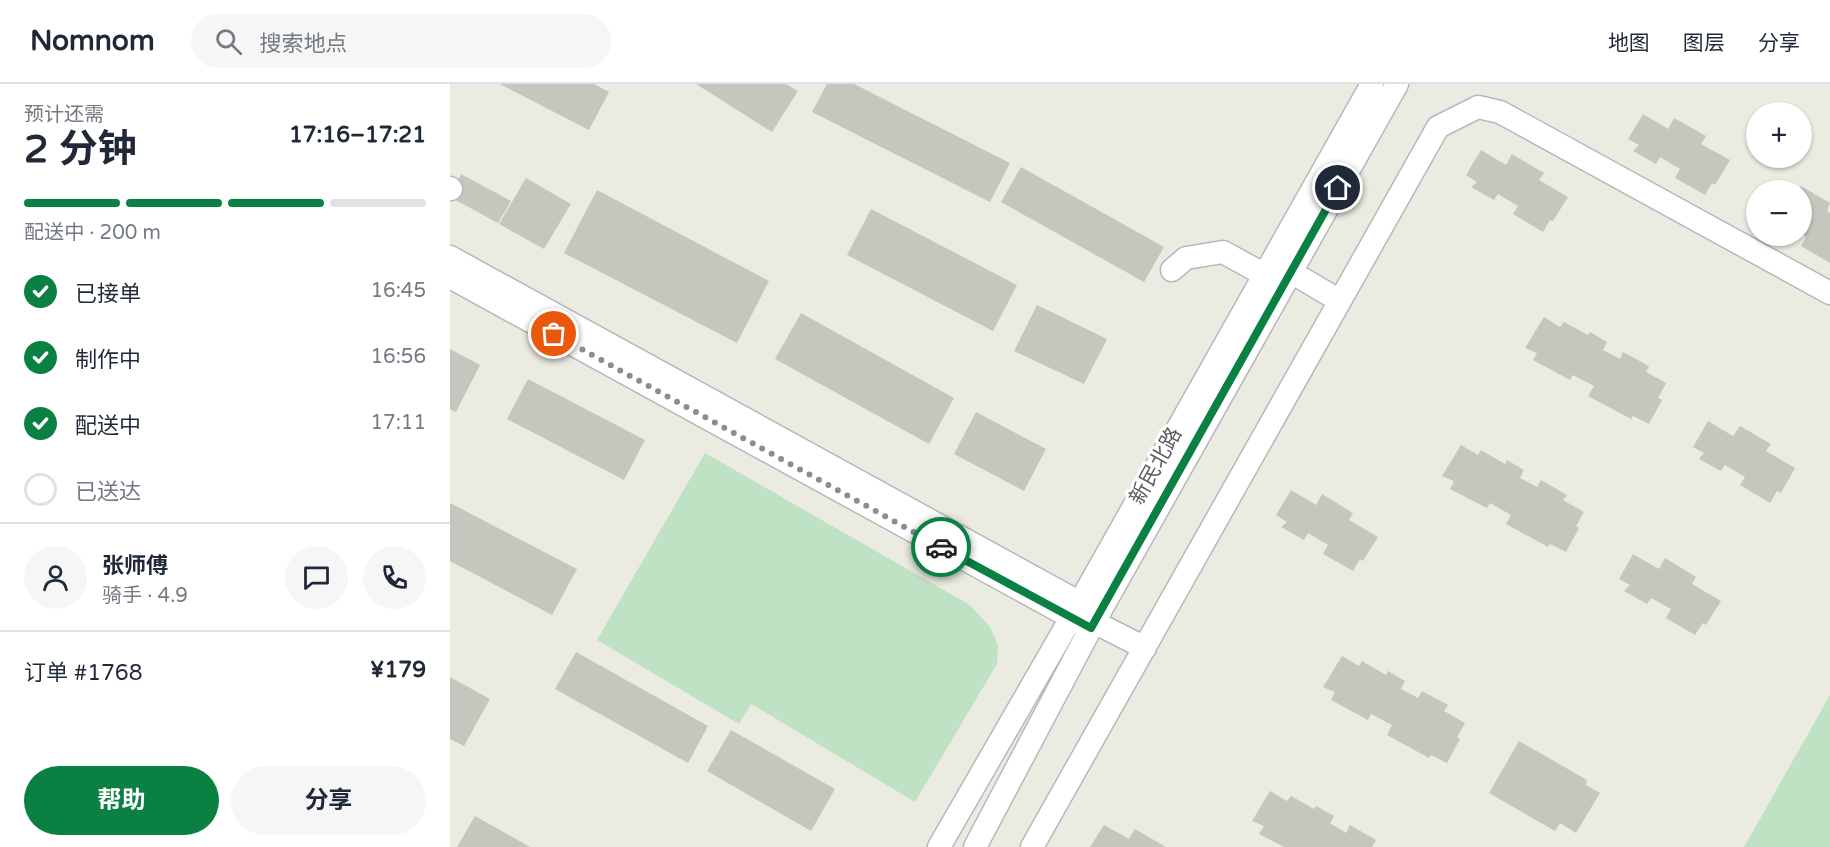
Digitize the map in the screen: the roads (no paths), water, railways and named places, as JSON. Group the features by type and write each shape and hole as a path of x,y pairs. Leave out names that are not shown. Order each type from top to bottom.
{"street":[{"name":"新民北路","path":"975,847 1087,617 1265,275 1372,84"},
{"name":"新民北路","path":"939,847 1087,617 1291,272 1397,84"},
{"path":"1032,847 1438,127 1478,107 1500,112 1830,293"},
{"path":"1172,270 1186,258 1223,252 1265,275"},
{"path":"450,257 1087,617"},
{"path":"1291,272 1340,301"},
{"path":"450,277 1145,648"}]}
